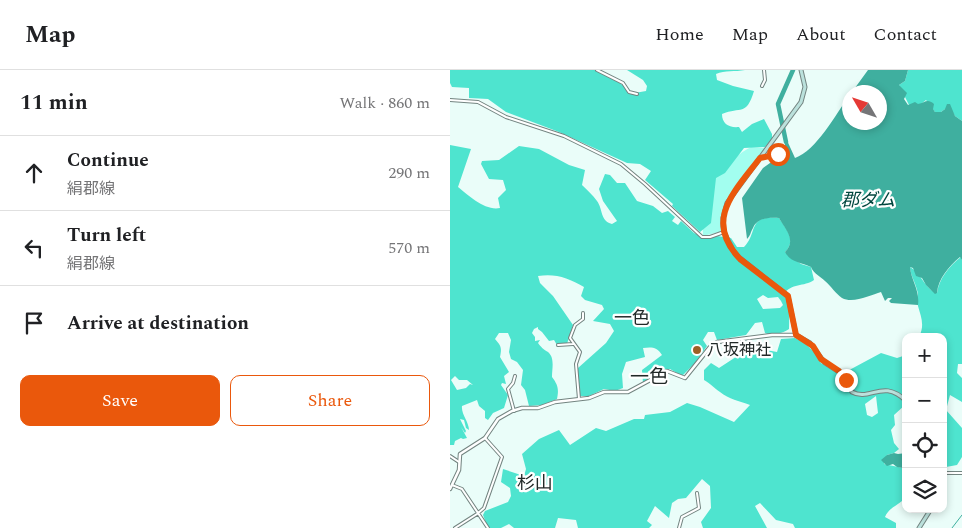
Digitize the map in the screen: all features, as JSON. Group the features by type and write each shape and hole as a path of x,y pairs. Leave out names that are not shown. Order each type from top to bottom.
{"main road":[{"path":"801,70 804,78 804,95 797,109 727,203 723,218 724,232 735,254 788,296 796,335 813,346 825,363 842,374 852,392 860,394 888,390 902,398"},
{"path":"919,528 928,513"}],"street":[{"path":"597,70 623,83 629,92 637,94"},
{"path":"762,86 765,80 764,70"},
{"path":"451,99 478,102 506,117 564,136 627,169 698,235 705,238 724,232"},
{"path":"760,158 778,154"},
{"path":"579,400 576,364 580,352 573,344 570,335 575,325 583,319 582,313"},
{"path":"450,489 459,470 460,454 485,438 494,423 514,411 522,408 538,408 555,402 589,398 604,392 628,392 667,371 685,378 710,347 717,342 772,335 796,335"},
{"path":"558,345 573,344"},
{"path":"514,411 508,389 513,383 515,376"},
{"path":"455,528 484,508 502,457 485,438"},
{"path":"450,456 459,462"},
{"path":"947,472 962,473"},
{"path":"452,485 462,489 488,528"},
{"path":"679,528 682,518 699,508 697,493"}],"shaded area":[{"path":"450,70 596,70 620,83 629,94 646,91 647,86 643,80 627,70 745,70 716,74 717,80 754,91 745,108 722,114 723,120 729,126 739,127 742,132 752,124 764,119 772,134 772,139 765,147 744,148 725,173 716,178 711,223 700,232 672,206 673,204 645,180 651,171 640,164 627,163 559,132 506,112 488,99 469,98 469,88 452,87 450,83"},
{"path":"908,70 962,70 962,121 952,111 945,109 941,112 935,112 926,100 921,104 909,105 899,85 905,81"},
{"path":"450,145 471,149 458,187 483,205 500,208 498,198 506,190 503,180 489,179 481,164 482,161 499,160 519,146 539,149 569,165 585,170 582,185 599,204 605,220 612,224 617,221 603,201 599,189 605,174 610,175 617,183 625,183 637,201 653,206 662,213 668,211 675,217 672,221 678,225 681,221 694,233 707,239 717,236 731,238 737,247 744,247 755,226 762,219 779,218 787,230 790,239 785,252 801,264 811,267 814,280 790,288 784,294 788,303 789,329 781,333 768,334 765,333 762,322 755,323 746,335 717,340 714,332 708,332 703,340 707,346 696,362 682,376 670,369 643,383 642,370 662,355 654,348 643,348 645,357 626,362 622,374 623,388 615,391 604,389 589,396 580,396 576,373 578,368 606,343 614,331 610,324 593,321 604,309 602,305 585,300 581,296 584,287 562,277 538,276 540,283 553,296 573,325 567,344 557,345 554,340 549,341 538,327 532,333 535,341 540,340 538,343 552,357 552,377 558,387 557,399 542,405 529,406 525,390 521,385 523,370 517,362 511,359 509,352 511,340 508,333 499,333 495,339 499,343 500,357 509,372 504,376 506,384 502,383 501,385 508,395 504,408 493,413 488,420 485,418 485,411 479,406 477,400 462,406 469,430 466,428 464,420 460,419 466,431 465,433 461,427 467,438 461,438 455,441 454,445 450,445","holes":["763,295 768,298 778,297 783,305 780,308 763,309 757,299","455,376 459,380 467,380 473,385 470,384 466,388 457,390 451,380"]},
{"path":"751,147 765,148 735,187 729,198 722,220 723,231 703,236 706,206 715,176 726,164"},
{"path":"961,257 962,364 958,364 957,373 962,378 962,402 950,395 947,406 947,333 920,333 922,321 918,306 918,292 910,267 929,288 937,293 945,273"},
{"path":"795,338 805,343 821,363 840,375 881,353 897,358 902,356 902,408 894,415 895,425 891,430 894,443 899,449 887,455 884,464 902,468 902,501 890,510 885,517 896,523 896,528 795,528 793,524 776,520 760,503 755,506 767,528 703,528 701,522 711,508 710,486 702,479 686,498 678,499 672,503 669,518 655,506 647,521 652,525 649,528 578,528 576,520 558,518 555,528 514,528 509,524 501,528 488,528 483,515 485,511 508,502 511,496 510,488 501,482 503,469 524,476 526,469 522,454 539,439 559,430 570,445 596,428 606,431 634,419 644,419 645,415 670,412 687,403 734,422 750,405 734,400 704,380 704,370 711,363 719,368 742,353 755,352 758,346 763,346 766,350 777,352 781,339","holes":["876,396 878,413 872,417 867,415 865,404"]},
{"path":"947,411 962,428 962,457 957,465 947,467"}],"water":[{"name":"郡ダム","path":"868,70 908,70 905,81 899,85 907,93 904,99 908,105 915,102 918,104 930,101 934,104 933,109 935,112 941,112 947,104 950,104 955,116 962,121 962,260 960,257 948,269 935,294 922,278 916,276 913,268 910,267 918,295 918,305 891,303 889,301 892,298 888,298 885,301 881,292 857,300 842,298 811,267 787,256 785,252 790,239 787,230 779,218 760,220 747,239 742,198 763,168 770,163 785,159 785,136 795,158 803,154 818,140 842,106 842,130 887,130 887,85 857,85"},
{"path":"902,454 902,468 893,464 887,466 881,460 887,455"}],"waterway":[{"path":"786,142 778,104 793,70"},
{"path":"952,528 962,515"}],"place":[{"name":"八坂神社","path":"697,350"}],"district":[{"name":"一色","path":"632,318"},
{"name":"一色","path":"649,377"},
{"name":"杉山","path":"535,483"}],"route":[{"path":"778,154 760,158 727,203 723,218 724,232 735,254 788,296 794,333 799,338 810,343 821,359 839,371 846,380"}]}
